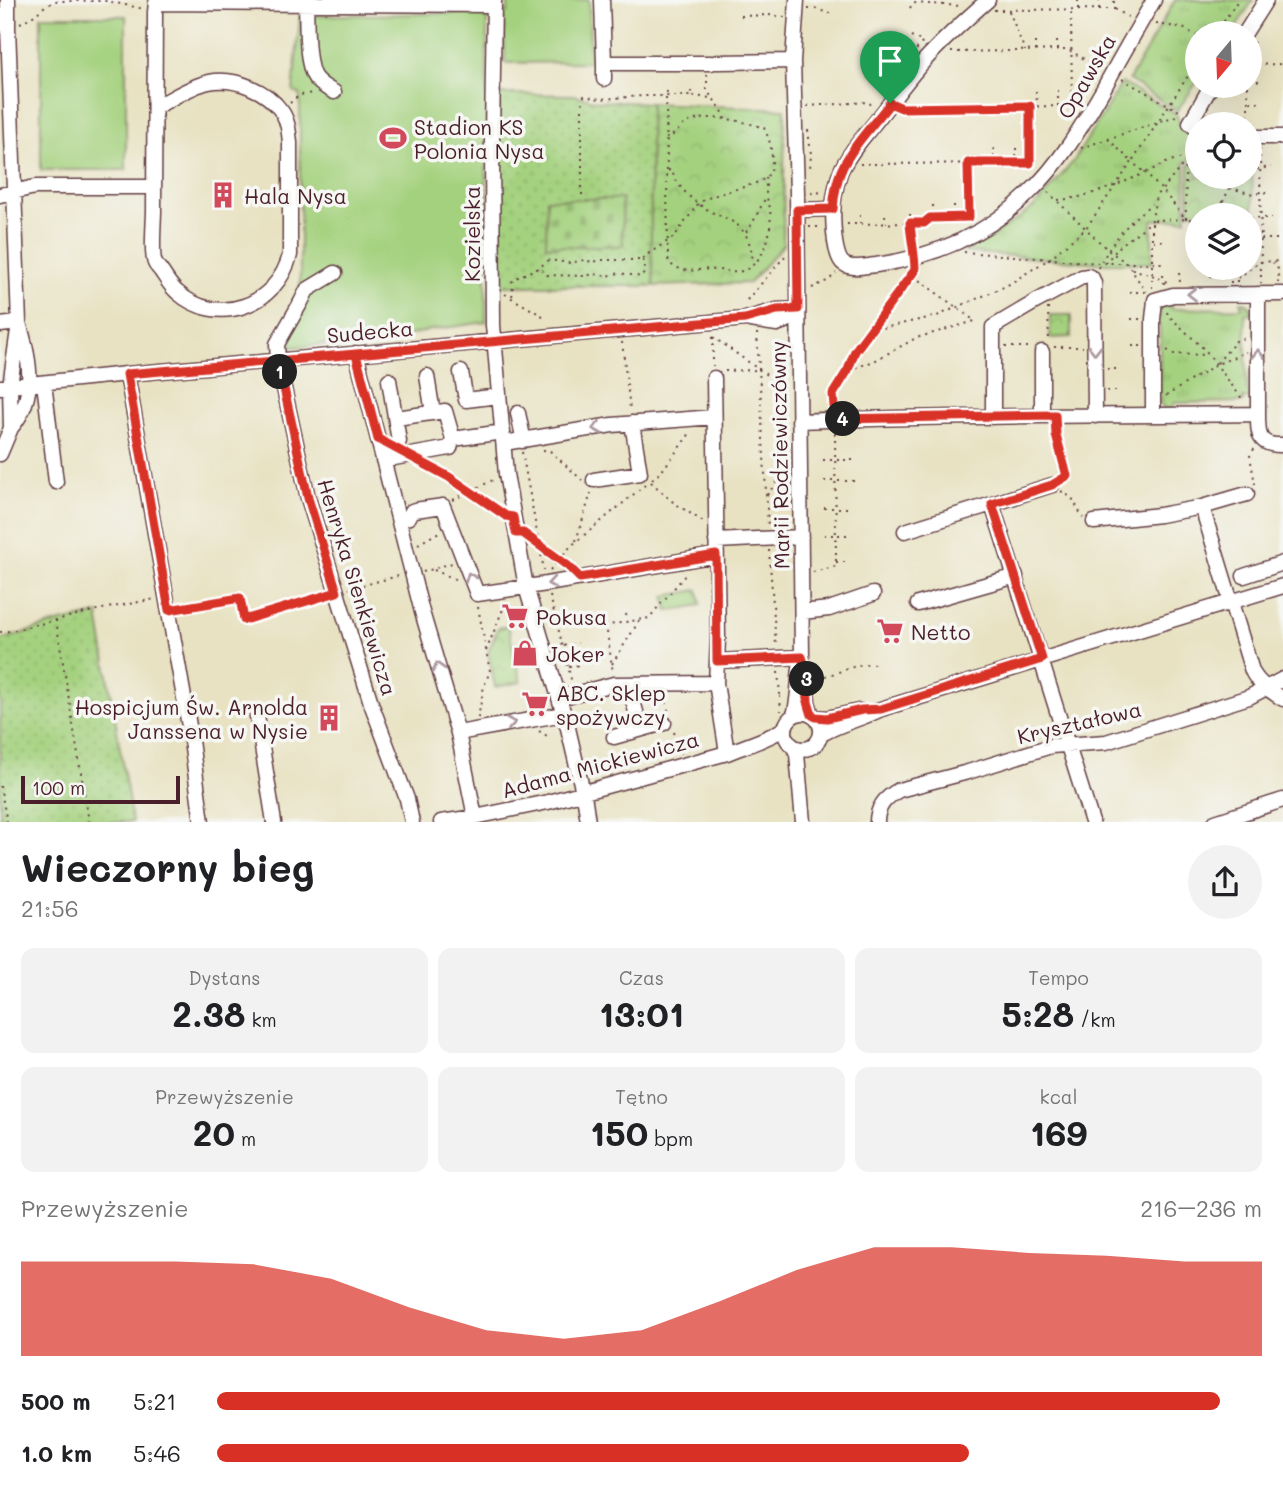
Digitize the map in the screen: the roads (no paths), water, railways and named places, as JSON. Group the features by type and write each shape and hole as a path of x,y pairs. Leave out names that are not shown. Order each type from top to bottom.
{"street":[{"path":"8,0 4,28 7,193 19,323 29,364 37,383 56,482"},
{"path":"602,0 604,79"},
{"name":"Opawska","path":"833,209 835,249 844,264 855,267 915,257 959,242 995,221 1038,184 1072,142 1154,0"},
{"path":"1253,21 1266,0"},
{"path":"155,107 200,85 224,81 251,87 272,101 281,110 289,130 288,264 272,289 262,298 233,309 220,311 197,305 174,291 154,261 155,8 215,2 494,2"},
{"name":"Kozielska","path":"494,2 492,286 506,474 526,587 564,714 588,822"},
{"path":"306,4 309,65 315,78 334,92"},
{"path":"797,210 833,209 841,170 848,159 920,65 982,5"},
{"name":"Marii Rodziewiczówny","path":"800,9 793,61 802,657 807,677 808,702 814,716"},
{"path":"604,63 793,61"},
{"path":"1262,137 1283,137"},
{"path":"7,193 35,187 154,187"},
{"path":"278,361 278,344 307,290 335,273"},
{"path":"993,417 993,327 1037,300 1087,276 1092,278 1094,283 1095,416"},
{"path":"1259,294 1259,436 1263,442 1274,446 1283,445"},
{"path":"1153,408 1154,299 1172,295 1281,294"},
{"name":"Sudecka","path":"5,387 494,341 713,330 777,310 798,312"},
{"name":"Sudecka","path":"745,319 777,324 798,312"},
{"path":"0,326 19,323"},
{"path":"11,428 5,387 19,323"},
{"path":"777,324 791,336 798,351"},
{"path":"1045,350 1049,415"},
{"path":"356,354 388,460 399,520 422,612 458,733 475,817"},
{"name":"Henryka Sienkiewicza","path":"278,361 308,498 372,706 407,799 412,822"},
{"path":"461,372 466,400"},
{"path":"127,374 168,604 202,822"},
{"path":"714,374 716,683 727,753"},
{"path":"388,460 450,448 453,439 439,412 427,376"},
{"path":"388,460 399,442 389,380"},
{"path":"0,454 11,428 37,383"},
{"path":"396,418 439,412 466,400 499,396"},
{"path":"799,421 1095,416 1153,408 1258,414"},
{"path":"518,414 522,441"},
{"path":"453,439 503,438 522,441 632,423 714,417"},
{"path":"594,480 640,473 632,423"},
{"path":"905,531 992,504 1029,499 1052,485"},
{"path":"1094,522 1160,515 1247,495"},
{"path":"992,504 1092,822"},
{"path":"399,520 408,517 415,510 443,506 476,591 547,584 697,558 716,542 801,537"},
{"path":"1202,507 1252,671 1255,678 1283,699"},
{"path":"1244,576 1283,564"},
{"path":"918,604 1016,576"},
{"path":"792,745 803,750 811,748 822,734 831,728 866,717 881,709 1283,586"},
{"path":"802,612 829,609 873,594"},
{"path":"717,661 802,657"},
{"name":"Marii Rodziewiczówny","path":"787,720 797,704 798,673 802,657"},
{"name":"Kryształowa","path":"877,822 881,805 899,790 1051,746 1106,742 1256,695 1283,678"},
{"path":"559,698 621,684 716,683"},
{"path":"621,684 641,729"},
{"path":"803,815 797,754 787,739 787,720 800,713 827,718 862,710 881,709"},
{"path":"458,733 564,714"},
{"path":"257,716 274,822"},
{"path":"814,716 822,727 822,734"},
{"name":"Adama Mickiewicza","path":"442,822 548,802 727,753 765,739 787,720"},
{"path":"614,737 664,723"},
{"name":"Adama Mickiewicza","path":"727,753 746,752 779,744 792,745"},
{"path":"803,815 807,795 807,757 811,748"},
{"path":"1215,822 1283,800"}],"place":[{"name":"Stadion KS Polonia Nysa","path":"393,138"},
{"name":"Hala Nysa","path":"223,195"},
{"name":"Pokusa","path":"515,616"},
{"name":"Netto","path":"890,631"},
{"name":"Joker","path":"525,653"},
{"name":"ABC. Sklep spożywczy","path":"535,704"},
{"name":"Hospicjum Św. Arnolda Janssena w Nysie","path":"329,718"}]}
